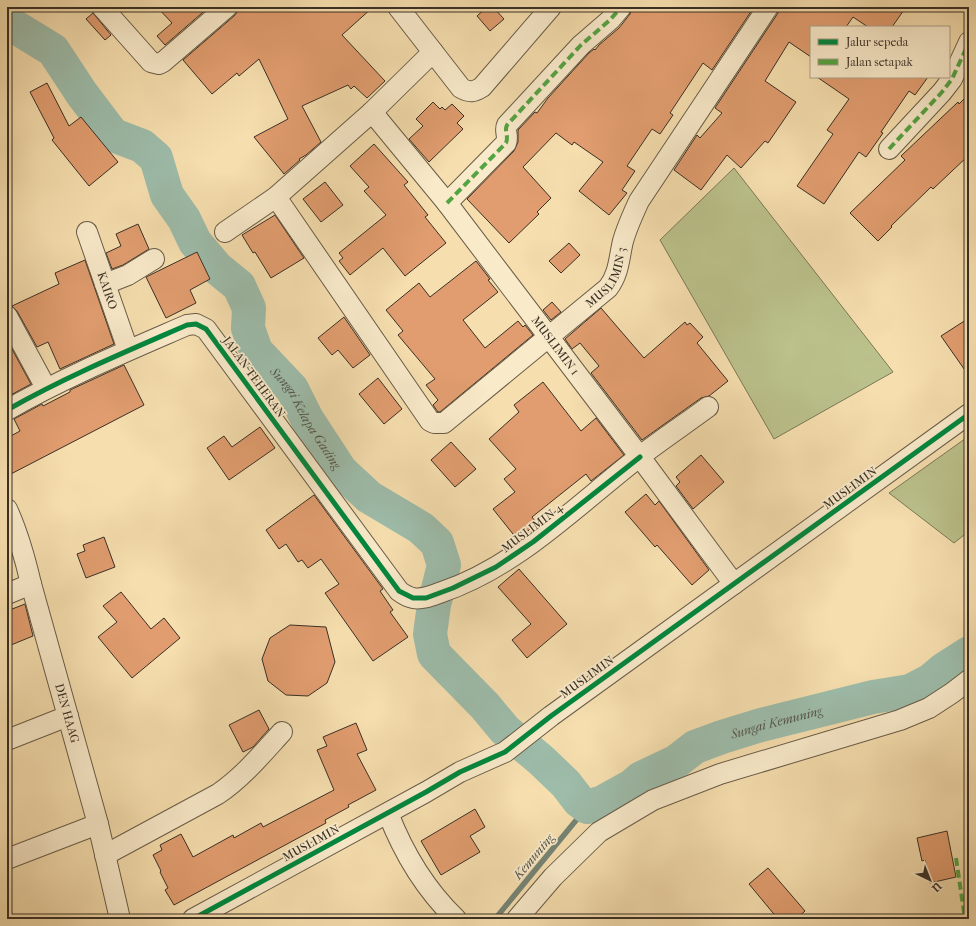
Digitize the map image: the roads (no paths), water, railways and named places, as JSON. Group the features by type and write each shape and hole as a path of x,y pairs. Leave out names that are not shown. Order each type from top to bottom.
{"street":[{"path":"102,7 151,62 159,64 227,7"},
{"path":"398,7 461,88 468,92 475,91 482,87 551,7"},
{"path":"447,203 506,142 508,137 506,129 507,125 581,45 610,20 621,7"},
{"name":"MUSLIMIN 3","path":"276,197 430,420 434,423 444,423 603,293 614,281 618,271 624,240 631,218 640,201 768,7"},
{"path":"889,149 942,92 952,79 969,42"},
{"path":"225,232 276,197 372,112 433,52"},
{"name":"MUSLIMIN 1","path":"372,112 447,203 548,338 640,457 734,584"},
{"name":"KAIRO","path":"87,232 128,350"},
{"path":"105,284 128,274 154,259"},
{"path":"7,316 46,388"},
{"name":"JALAN TEHERAN","path":"7,410 46,388 128,350 187,325 196,324 206,328 399,591 413,598 426,598"},
{"name":"MUSLIMIN 4","path":"426,598 454,588 496,567 533,542 640,457 708,407"},
{"name":"MUSLIMIN","path":"193,919 460,772 505,752 551,716 969,414"},
{"name":"DEN HAAG","path":"7,509 14,523 22,548 98,824 120,919"},
{"path":"7,594 31,584"},
{"path":"517,919 553,876 599,832 653,800 720,774 900,720 929,708 969,680"},
{"path":"7,740 68,716"},
{"path":"105,856 218,794 233,784 282,732"},
{"path":"388,813 409,859 435,896 454,917"},
{"path":"7,859 98,824"}],"waterway":[{"name":"Sungai Kelapa Gading","path":"7,25 17,28 53,50 82,94 113,135 142,146 156,158 167,195 184,219 195,242 217,268 239,286 249,308 248,328 256,351 292,389 307,419 341,471 369,497 421,528 437,543 444,565 434,605 430,634 434,654 485,706 505,730 541,760 566,784 579,801 587,807 603,802 632,786 641,778 677,761 695,747 761,725 873,697 910,691 931,680 944,669 969,653"},
{"name":"Kemuning","path":"495,919 587,807"}],"water label":[{"name":"Sungai Kemuning","path":"776,724"}]}
